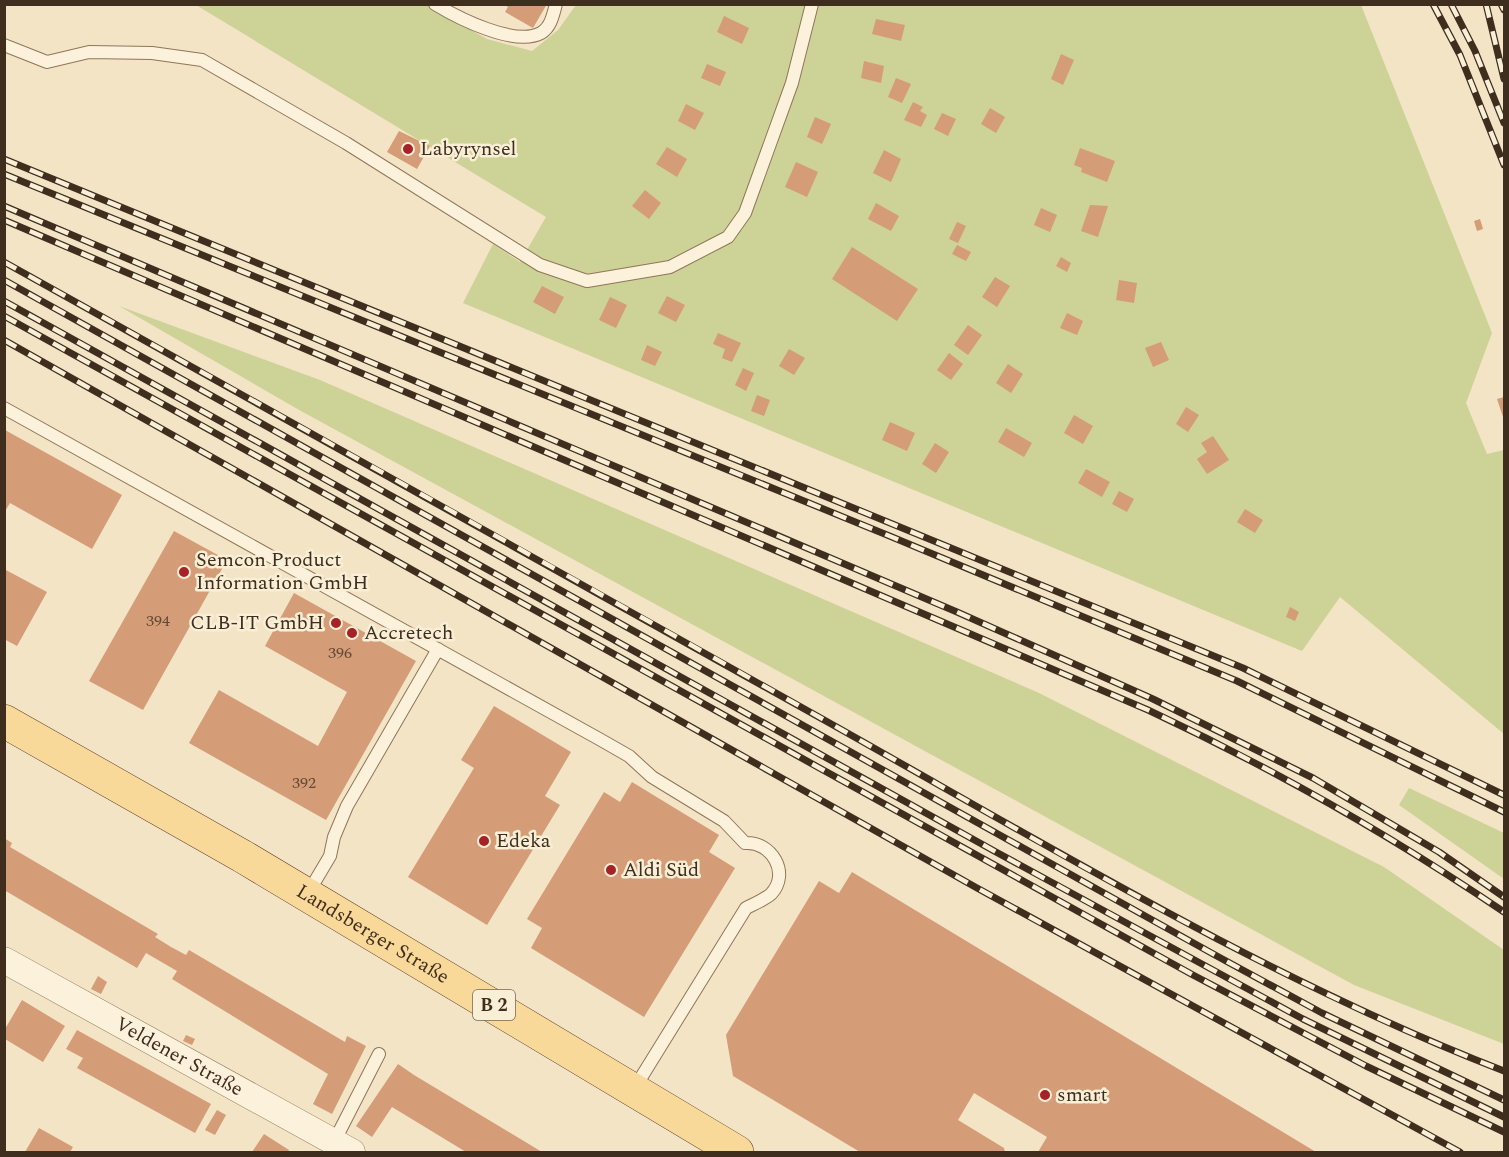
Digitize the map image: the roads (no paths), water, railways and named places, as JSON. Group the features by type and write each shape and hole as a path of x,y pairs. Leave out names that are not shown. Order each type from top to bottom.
{"main road":[{"name":"Landsberger Straße","path":"4,721 307,894 737,1152"}],"street":[{"name":"Veldener Straße","path":"4,960 338,1149"}],"lane":[{"path":"435,4 457,18 516,37 540,33 551,22 556,4"},
{"path":"4,45 46,62 89,52 152,53 202,60 346,143 540,265 587,281 670,267 728,237 745,213 792,82 812,4"},
{"path":"4,408 629,756 652,777 724,821 745,843 758,843 773,853 778,872 773,890 768,897 746,908 634,1089"},
{"path":"307,894 330,855 334,837 347,806 438,649"},
{"path":"338,1149 379,1054"}],"railway":[{"path":"1433,4 1460,55 1504,165"},
{"path":"1451,4 1475,51 1504,123"},
{"path":"1486,4 1504,79"},
{"path":"1501,4 1504,10"},
{"path":"4,159 1243,668 1504,795"},
{"path":"4,174 892,537 1237,681 1504,812"},
{"path":"4,206 957,612 1153,699 1313,778 1439,852 1504,897"},
{"path":"4,220 1148,710 1286,779 1374,829 1504,912"},
{"path":"4,262 738,671 1085,868 1250,956 1334,997 1418,1036 1504,1071"},
{"path":"4,280 1215,955 1322,1013 1504,1100"},
{"path":"4,301 996,852 1303,1019 1504,1117"},
{"path":"4,316 1193,975 1366,1066 1504,1132"},
{"path":"4,340 977,888 1460,1152"}],"place":[{"name":"Labyrynsel","path":"408,149"},
{"name":"Semcon Product Information GmbH","path":"184,572"},
{"name":"CLB-IT GmbH","path":"336,623"},
{"name":"Accretech","path":"352,633"},
{"name":"Edeka","path":"484,841"},
{"name":"Aldi Süd","path":"611,870"},
{"name":"smart","path":"1045,1095"}]}
